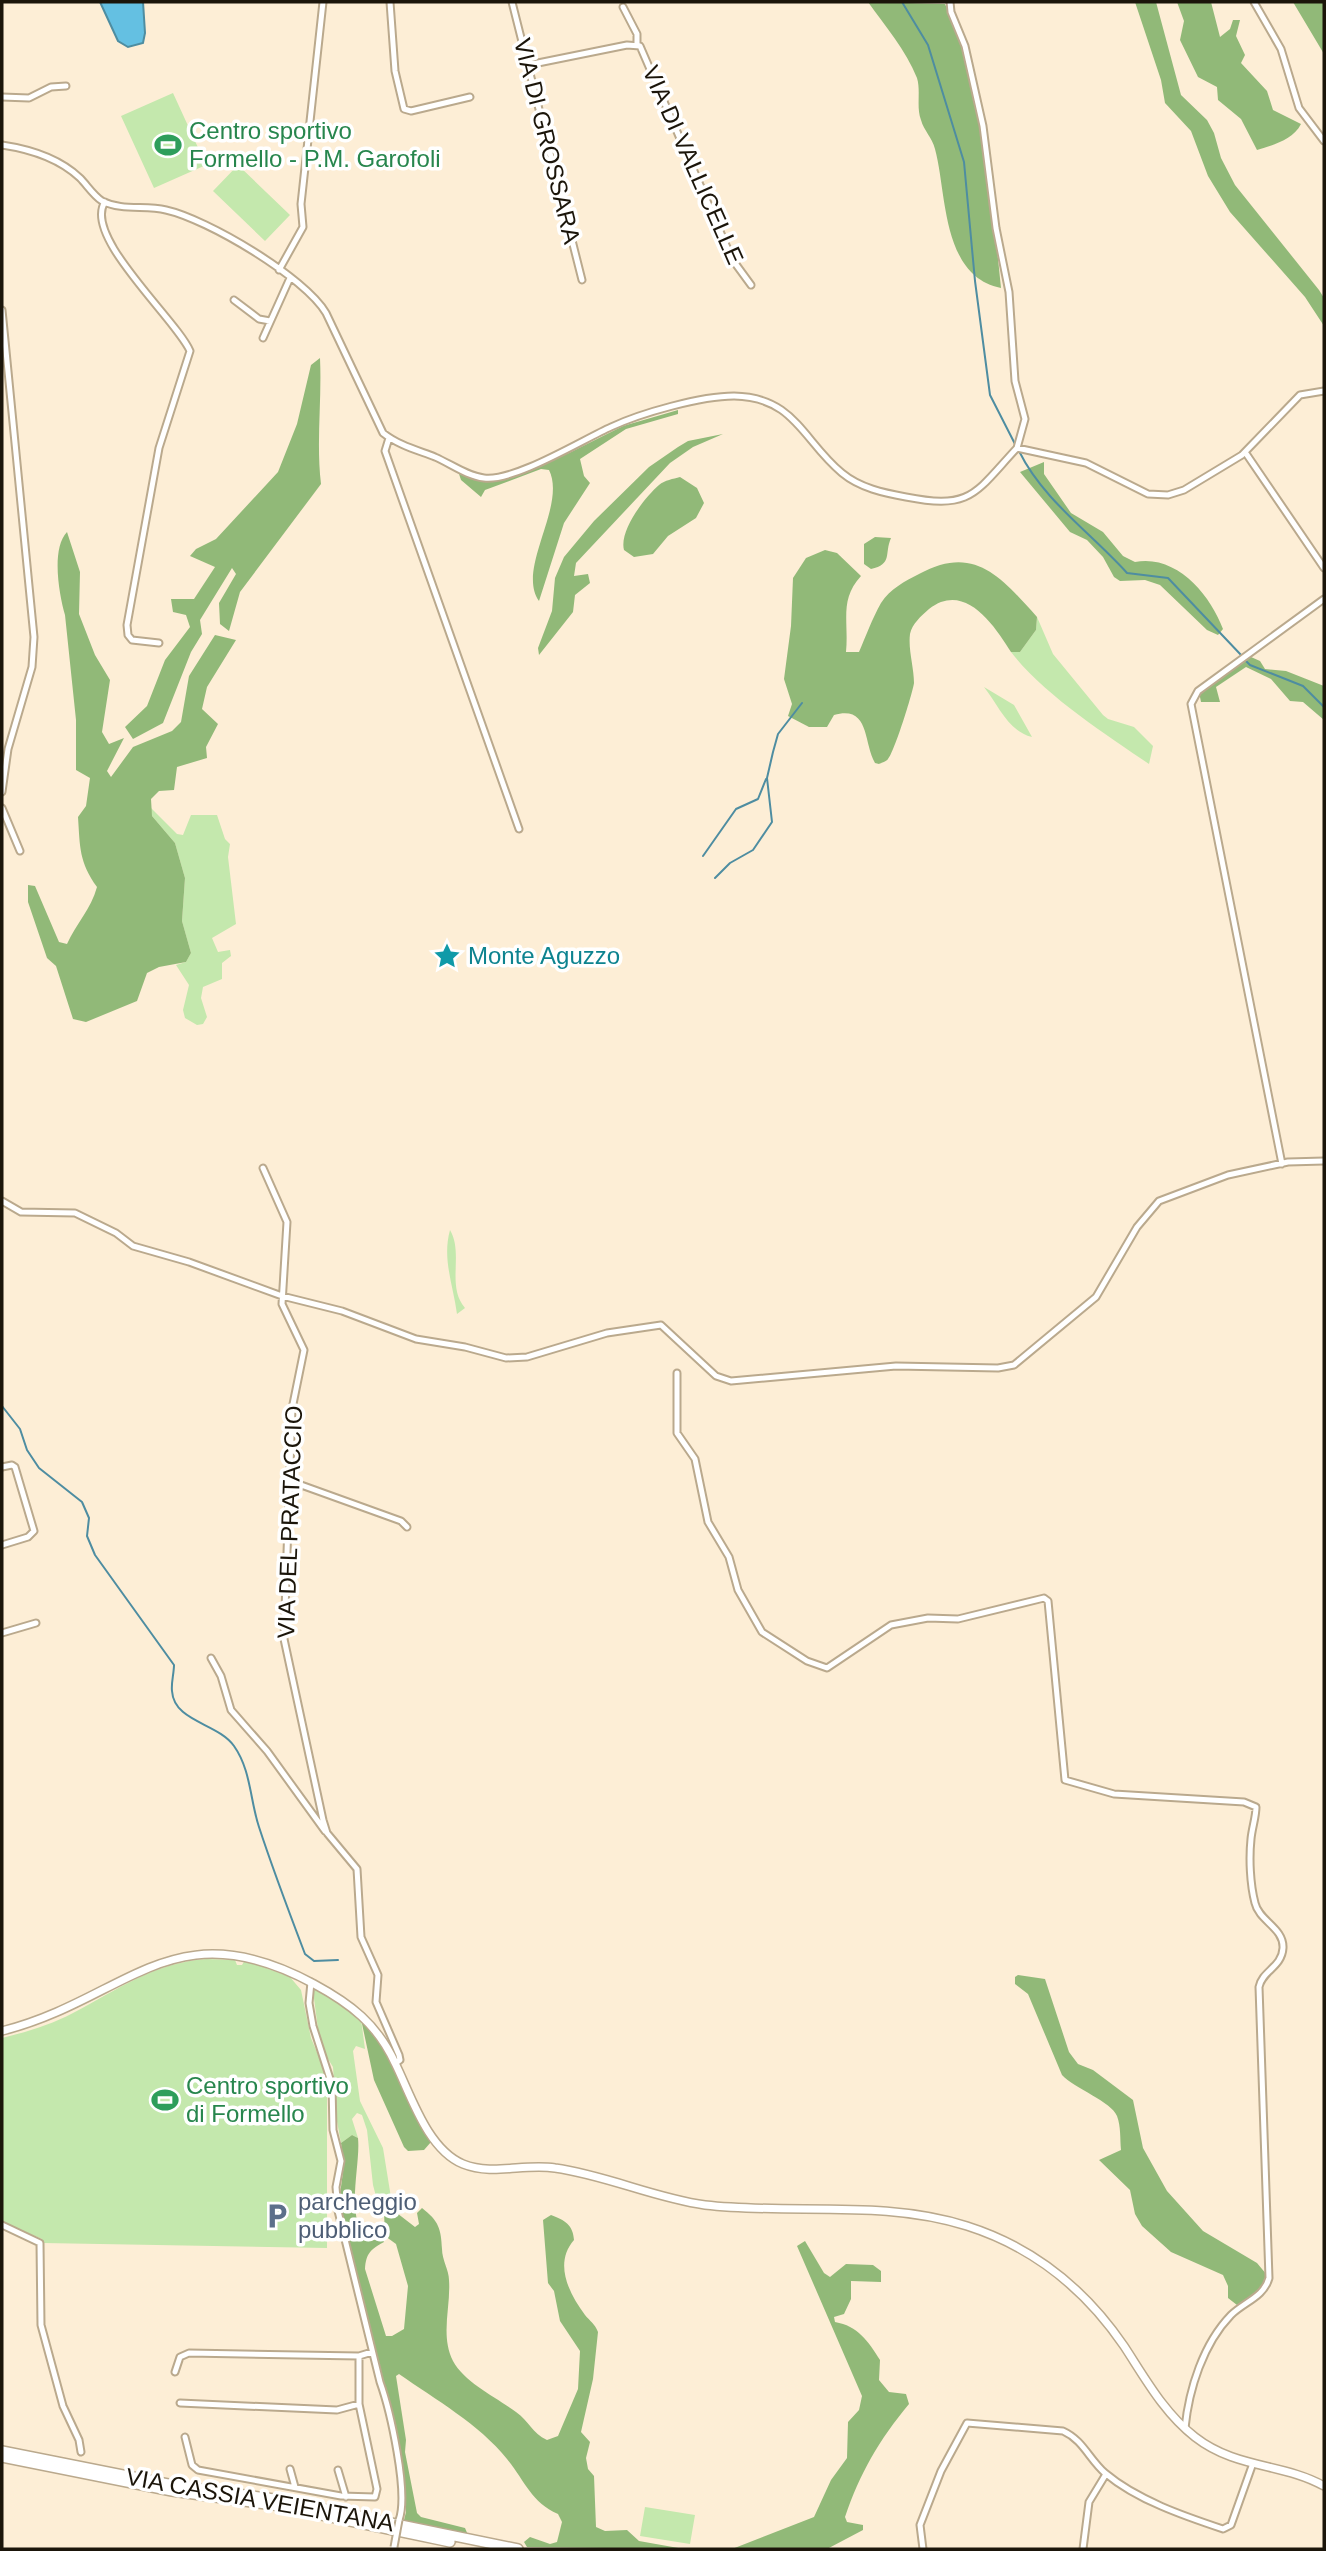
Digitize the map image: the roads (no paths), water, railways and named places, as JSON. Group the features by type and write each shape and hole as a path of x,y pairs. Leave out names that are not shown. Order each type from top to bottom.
{"highway":[{"name":"VIA CASSIA VEIENTANA","path":"2,2451 173,2484 274,2499 518,2549"},
{"name":"VIA CASSIA VEIENTANA","path":"2,2457 172,2491 273,2505 489,2549"}],"street":[{"path":"279,271 305,219 301,204 323,2"},
{"path":"390,2 395,71 404,109 411,111 470,97"},
{"name":"VIA DI GROSSARA","path":"513,2 582,280"},
{"path":"2,145 35,152 66,167 105,202 173,212 230,237 290,278 321,304 375,422 389,438 468,473 490,478 511,474 568,451 629,420 712,397 750,397 788,413 837,468 854,481 899,496 944,503 969,496 1017,448 1024,432 1024,416 1015,381 1010,296 996,224 992,177 965,46 951,14 950,2"},
{"path":"1254,2 1281,49 1300,110 1324,141"},
{"name":"VIA DI VALLICELLE","path":"624,7 636,32 637,45 643,50 733,262 751,285"},
{"name":"VIA DI VALLICELLE","path":"528,65 637,45"},
{"path":"2,97 29,98 51,87 66,86"},
{"path":"105,202 101,214 115,251 190,351 159,448 127,627 132,640 159,643"},
{"path":"263,338 290,278"},
{"path":"234,300 259,319 271,321"},
{"path":"2,310 34,637 31,671 8,749 2,792"},
{"path":"1017,448 1086,463 1145,493 1158,496 1184,490 1245,453 1298,397 1310,392 1324,391"},
{"path":"389,438 385,451 519,829"},
{"path":"1245,453 1324,568"},
{"path":"1282,1164 1191,704 1198,691 1324,599"},
{"path":"2,808 20,850"},
{"path":"2,1201 25,1213 75,1213 116,1233 133,1246 189,1262 282,1296 332,1308 420,1340 460,1346 512,1359 607,1333 661,1325 714,1375 727,1381 903,1366 1006,1367 1020,1361 1096,1297 1146,1214 1159,1202 1228,1175 1282,1164 1324,1161"},
{"path":"263,1168 287,1225 282,1296"},
{"name":"VIA DEL PRATACCIO","path":"282,1296 287,1316 304,1350 293,1398 284,1639 327,1833 357,1869 361,1937 376,1970 376,2002 400,2054 400,2060 396,2063"},
{"path":"677,1373 677,1433 695,1459 699,1492 710,1526 729,1557 738,1590 766,1634 813,1664 827,1668 891,1625 928,1618 958,1619 1044,1598 1048,1601 1065,1780 1114,1794 1246,1803 1256,1807 1250,1845 1254,1900 1257,1910 1281,1936 1283,1947 1280,1960 1261,1980 1259,1987 1269,2278 1264,2290 1233,2313 1216,2336 1190,2391 1185,2428"},
{"path":"2,1467 15,1467 34,1531 28,1537 2,1545"},
{"path":"290,1481 401,1521 407,1527"},
{"path":"2,1633 36,1623"},
{"path":"211,1658 221,1676 232,1710 267,1751 327,1833"},
{"path":"2,2031 44,2018 140,1969 183,1956 240,1956 287,1970 362,2014 381,2036 435,2139 446,2153 466,2165 494,2169 552,2167 708,2205 928,2215 1004,2239 1053,2269 1084,2295 1148,2384 1185,2428 1219,2453 1252,2466 1324,2486"},
{"path":"311,1982 309,2003 313,2026 332,2085 333,2130 341,2161 336,2187 338,2211 372,2352 389,2408 404,2491 394,2548"},
{"path":"2,2225 40,2243 41,2325 63,2406 80,2442 81,2452"},
{"path":"175,2372 180,2357 189,2353 359,2356 372,2352"},
{"path":"185,2437 196,2469 346,2497 371,2498 377,2494 359,2404 359,2356"},
{"path":"180,2403 337,2410 359,2404"},
{"path":"923,2549 920,2525 941,2471 967,2423 1063,2431 1076,2438 1106,2474 1146,2498 1225,2529 1231,2525 1252,2466"},
{"path":"290,2469 295,2487"},
{"path":"338,2470 346,2497"},
{"path":"1083,2549 1088,2502 1106,2474"}],"water":[{"path":"100,2 143,2 143,43 128,47 118,41"}],"waterway":[{"path":"902,2 928,45 964,162 975,281 990,395 1016,446"},
{"path":"1019,451 1029,469 1054,501 1127,573 1168,578 1242,656"},
{"path":"1245,660 1250,665 1303,686 1324,707"},
{"path":"715,878 730,863 753,850 772,822 767,778 773,752 778,734 802,703"},
{"path":"703,856 736,809 758,799 766,779"},
{"path":"2,1406 20,1429 27,1450 39,1468 82,1502 89,1518 87,1536 95,1555 174,1665 172,1688 180,1709 227,1738 240,1755 259,1827 305,1954 314,1961 338,1960"}],"place":[{"name":"Centro sportivo Formello - P.M. Garofoli","path":"168,145"},
{"name":"Monte Aguzzo","path":"447,956"},
{"name":"Centro sportivo di Formello","path":"165,2100"},
{"name":"parcheggio pubblico","path":"277,2216"}]}
